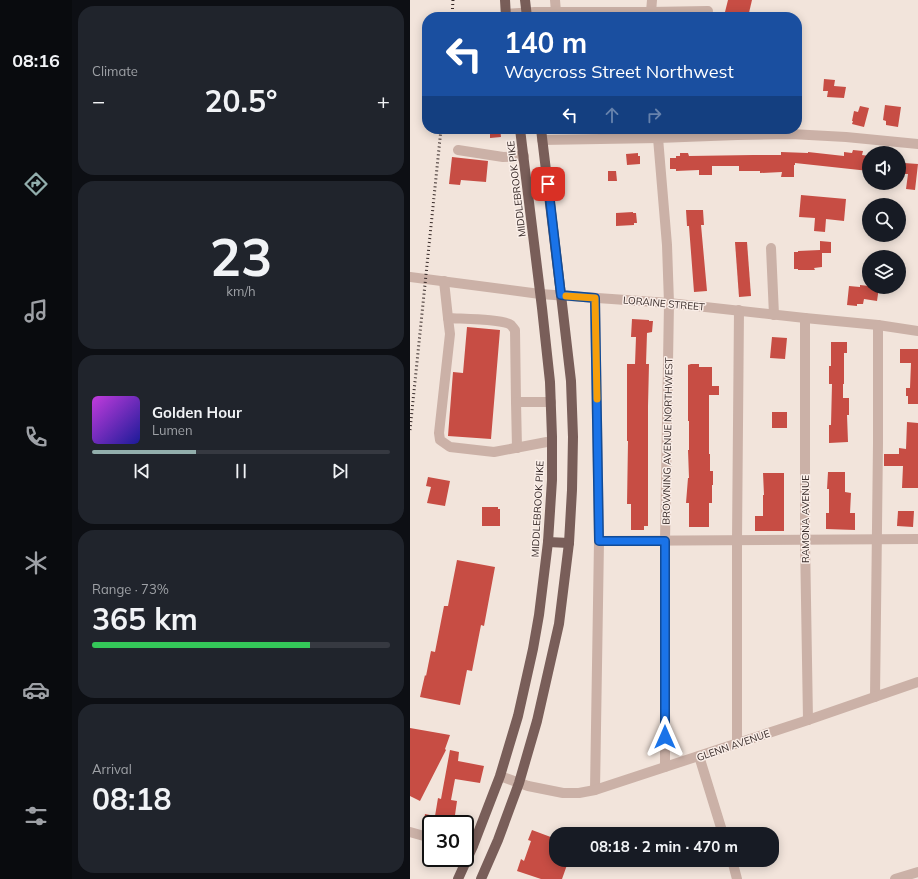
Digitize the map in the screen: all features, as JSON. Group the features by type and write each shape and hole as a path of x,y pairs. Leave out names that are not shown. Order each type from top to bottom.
{"main road":[{"path":"505,0 506,12"},
{"path":"525,0 526,12"},
{"name":"MIDDLEBROOK PIKE","path":"474,834 500,776 518,716 539,615 548,542 552,480 550,382 521,134"},
{"path":"481,879 498,840 519,783 537,721 559,624 569,543 573,437 571,381 541,134"},
{"path":"548,542 569,543"},
{"name":"MIDDLEBROOK PIKE","path":"458,879 462,867"}],"street":[{"path":"555,0 556,12 708,11"},
{"path":"651,12 652,0"},
{"path":"542,140 791,134 846,137 918,144"},
{"name":"BROWNING AVENUE NORTHWEST","path":"658,138 667,245 669,303 665,541 665,768"},
{"path":"458,150 503,157 524,156"},
{"path":"771,248 774,315"},
{"name":"LORAINE STREET","path":"410,277 540,294 669,303 878,325 918,331"},
{"path":"444,281 450,334 439,433 440,440 450,447 494,452 552,441"},
{"path":"595,298 599,541 595,790"},
{"path":"737,744 739,310"},
{"path":"448,318 506,322 515,330 516,448"},
{"name":"RAMONA AVENUE","path":"805,318 805,540 808,720"},
{"path":"875,697 878,325"},
{"path":"516,402 551,402"},
{"path":"599,541 918,539"},
{"name":"GLENN AVENUE","path":"500,776 528,786 563,793 578,793 595,790 737,744 918,682"},
{"path":"699,756 722,827"},
{"path":"410,832 422,835"},
{"path":"734,867 737,879"},
{"path":"895,879 918,872"}],"building":[{"path":"728,0 752,0 749,12 725,12"},
{"path":"824,79 835,80 834,86 846,87 844,98 827,97 828,91 823,91"},
{"path":"885,105 901,107 898,127 886,125 886,121 883,120"},
{"path":"860,106 869,108 864,127 852,124 854,111 858,112"},
{"path":"490,134 501,134 501,137 490,138"},
{"path":"853,150 862,151 862,170 795,163 794,177 781,177 782,172 760,173 760,171 739,171 739,166 712,166 712,175 699,175 699,170 676,171 676,169 670,169 670,158 680,156 680,153 688,153 689,156 781,155 781,152 808,152 844,156 844,152 852,153"},
{"path":"638,153 638,156 640,156 640,164 627,165 626,154"},
{"path":"452,157 488,161 486,182 461,180 460,185 449,184"},
{"path":"906,163 918,164 915,190 906,189 908,174 906,174"},
{"path":"608,171 616,171 617,181 608,181"},
{"path":"801,195 846,199 844,221 826,219 825,232 814,231 815,218 799,217"},
{"path":"686,210 703,210 704,225 701,225 707,291 694,292 689,226 687,226"},
{"path":"616,213 636,213 637,223 634,223 634,225 616,226"},
{"path":"820,241 831,242 831,253 822,253 822,267 814,268 815,270 794,269 794,252 820,250"},
{"path":"735,242 747,242 751,296 739,297"},
{"path":"860,285 862,285 862,294 878,294 877,301 864,299 863,304 857,304 857,306 847,305 849,286 860,287"},
{"path":"632,319 653,321 652,332 647,333 646,364 649,364 648,526 644,526 644,530 631,530 631,504 627,504 627,364 635,364 636,337 631,337"},
{"path":"467,327 500,330 491,439 448,436 453,372 463,373"},
{"path":"772,337 787,338 785,359 770,358"},
{"path":"831,342 847,342 847,353 844,353 843,398 849,398 849,415 847,415 848,442 829,443 832,384 829,384"},
{"path":"900,349 918,349 918,404 908,404 906,388 910,388 911,363 900,363"},
{"path":"699,364 699,367 712,367 712,386 719,386 719,395 709,395 709,454 710,471 713,471 713,485 712,503 709,503 709,527 689,527 689,503 686,503 689,478 688,365"},
{"path":"772,412 787,412 787,428 772,428"},
{"path":"907,422 918,423 918,488 902,488 903,466 884,466 884,454 899,454 899,448 906,449"},
{"path":"828,472 845,472 845,492 851,493 850,513 855,513 855,530 826,529 826,513 829,513 829,489 827,489"},
{"path":"763,473 784,473 784,531 755,531 755,516 763,516"},
{"path":"428,477 450,481 445,506 427,503 431,487 426,486"},
{"path":"482,507 498,507 498,509 500,509 500,526 482,526"},
{"path":"898,511 914,511 913,527 897,526"},
{"path":"457,560 495,567 484,626 481,625 472,671 467,670 460,705 420,697 431,651 435,652 444,606 448,606"},
{"path":"410,728 450,735 445,749 446,750 420,801 410,796"},
{"path":"450,750 459,752 458,761 484,766 480,783 455,779 451,800 457,801 455,815 435,815 438,798 441,799"},
{"path":"532,830 549,836 549,867 566,867 562,879 541,879 517,871 521,859 524,861 531,841 528,840"}],"railway":[{"path":"452,12 453,0"},
{"path":"410,430 440,134"}],"slow traffic":[{"path":"566,296 595,298 597,399"}],"route":[{"path":"548,184 561,295 595,298 599,541 665,541 665,737"}]}
